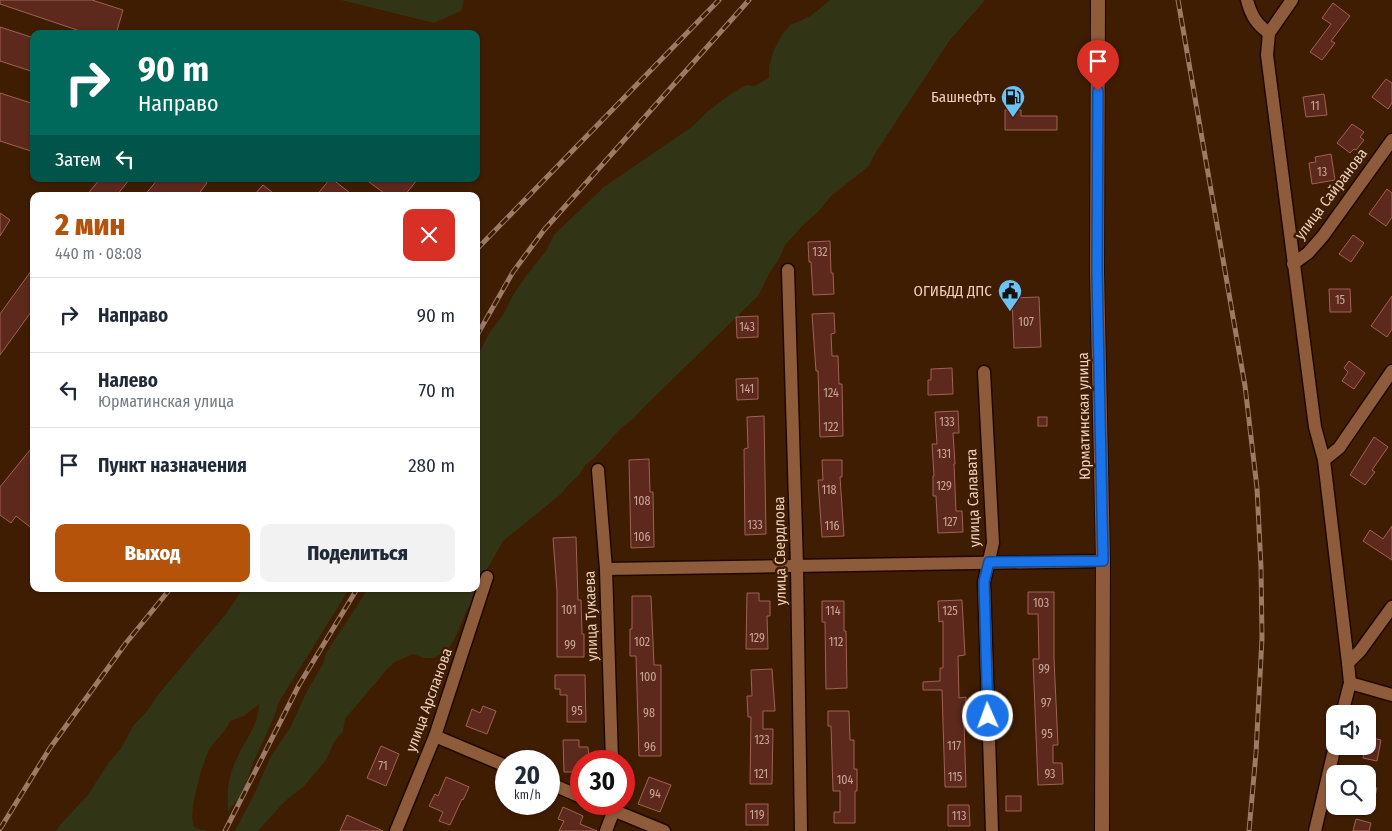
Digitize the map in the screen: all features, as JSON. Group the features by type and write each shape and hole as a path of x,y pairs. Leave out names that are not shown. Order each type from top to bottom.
{"main road":[{"name":"Юрматинская улица","path":"1098,0 1097,271 1103,561 1102,831"}],"street":[{"path":"1247,0 1250,13 1258,26 1269,33"},
{"path":"1292,0 1269,33 1266,55 1315,427 1324,460 1350,683 1344,705"},
{"name":"улица Сайранова","path":"1293,264 1308,253 1323,236 1392,140"},
{"name":"улица Свердлова","path":"788,270 801,831"},
{"path":"1324,460 1339,448 1392,371"},
{"name":"улица Салавата","path":"984,372 993,543 984,582 992,831"},
{"name":"улица Тукаева","path":"598,470 606,569 612,750"},
{"path":"606,569 1103,561"},
{"name":"улица Арсланова","path":"396,831 435,736 487,577"},
{"path":"1348,663 1360,651 1392,607"},
{"path":"1350,683 1392,695"},
{"path":"435,736 495,761"},
{"path":"1315,831 1333,755"},
{"path":"606,831 611,815"},
{"path":"631,815 664,831"}],"green space":[{"path":"341,0 464,0 461,11 434,23"},
{"path":"830,0 985,0 949,41 874,155 869,166 831,196 785,245 758,296 633,419 622,427 594,458 585,465 580,474 561,494 503,541 480,582 480,351 490,332 503,315 513,295 526,276 546,251 554,235 604,187 693,126 708,111 731,94 746,85 754,86 769,78 769,66 774,50 782,35 791,24 812,15"},
{"path":"241,592 347,592 279,702 253,763 243,794 228,811 230,777 240,751 254,726 259,704 244,716 230,721 226,729 211,746 206,756 194,800 192,820 195,827 208,831 56,831 88,795 109,762 120,750 134,725 225,615"},
{"path":"366,592 477,592 448,650 434,658 424,658 413,654 395,662 345,719 343,731 334,742 326,760 304,786 284,802 258,831 235,831 255,793 270,758 291,726 307,691 323,664 326,653"}],"building":[{"path":"0,0 92,0 123,10 117,30 77,30 0,4"},
{"path":"1333,3 1350,16 1331,41 1335,43 1322,60 1310,52 1331,24 1322,18"},
{"path":"0,27 30,37 30,71 0,61"},
{"path":"1386,79 1392,83 1392,103 1388,109 1372,97"},
{"path":"0,93 30,103 30,151 0,141"},
{"path":"1324,94 1327,115 1306,117 1303,97"},
{"path":"1005,110 1021,110 1021,116 1057,116 1057,130 1005,130"},
{"path":"1352,124 1364,132 1360,137 1364,140 1356,150 1354,149 1350,153 1337,143"},
{"path":"1331,154 1335,180 1312,184 1309,163 1316,162 1315,157"},
{"path":"98,182 128,182 119,192 89,192"},
{"path":"156,182 207,183 200,192 147,192"},
{"path":"328,182 336,182 349,192 319,192"},
{"path":"369,182 416,182 407,192 383,192"},
{"path":"263,185 272,192 257,192"},
{"path":"1387,189 1392,193 1392,217 1386,226 1369,214"},
{"path":"0,213 10,220 0,236"},
{"path":"1353,235 1364,243 1351,262 1339,254"},
{"path":"830,241 834,294 813,295 808,242"},
{"path":"30,273 30,314 0,355 0,314"},
{"path":"1329,289 1350,289 1351,312 1330,312"},
{"path":"1392,296 1392,329 1387,337 1371,326"},
{"path":"1039,297 1041,347 1014,348 1012,298"},
{"path":"834,313 835,333 831,334 832,356 838,356 839,384 842,384 843,436 820,437 818,371 816,371 812,314"},
{"path":"758,316 758,337 737,338 736,317"},
{"path":"1349,361 1365,373 1354,389 1342,381 1348,372 1344,368"},
{"path":"952,368 953,394 928,395 928,380 931,380 931,369"},
{"path":"758,378 758,399 737,400 736,379"},
{"path":"958,411 959,433 953,433 954,464 956,511 962,511 963,532 938,533 936,496 933,496 932,444 937,444 935,412"},
{"path":"764,416 766,534 745,535 744,449 748,448 747,417"},
{"path":"1038,417 1047,417 1047,426 1038,426"},
{"path":"1374,437 1388,447 1372,470 1375,472 1365,485 1350,475"},
{"path":"30,450 30,527 16,516 11,523 0,515 0,487"},
{"path":"649,459 650,492 653,492 654,547 631,548 629,460"},
{"path":"822,460 842,460 842,477 840,477 844,536 822,537 818,480 823,480"},
{"path":"1392,526 1392,560 1363,541 1370,530 1383,539"},
{"path":"576,537 578,600 581,600 584,657 557,657 557,591 553,538"},
{"path":"1028,592 1054,592 1054,659 1058,745 1053,745 1053,763 1062,763 1063,784 1038,785 1033,659 1039,659 1038,614 1028,614"},
{"path":"747,593 759,593 759,601 770,601 770,616 767,616 768,649 746,649"},
{"path":"632,596 651,596 654,665 661,665 661,756 639,756 636,656 630,656"},
{"path":"962,600 965,655 958,656 959,698 966,697 966,722 964,722 966,787 945,787 942,690 923,690 923,682 940,681 940,668 943,668 943,621 939,622 938,601"},
{"path":"822,601 844,601 847,688 826,689 825,622 822,622"},
{"path":"772,669 775,711 763,711 763,729 773,729 772,784 750,784 751,717 748,717 747,696 752,696 751,670"},
{"path":"555,675 585,675 586,722 567,722 567,695 560,695 560,689 555,689"},
{"path":"483,706 496,711 487,734 466,726 472,709 480,713"},
{"path":"828,711 849,711 850,740 854,740 854,769 857,769 855,823 834,823 834,812 840,812 840,791 833,791 831,726 828,726"},
{"path":"1376,739 1381,740 1377,761 1363,758 1364,755 1376,755"},
{"path":"563,740 579,740 579,747 588,747 588,750 570,750 570,772 564,772"},
{"path":"381,746 399,754 386,786 367,778"},
{"path":"446,777 469,787 450,825 439,821 443,812 429,806 435,794 438,796"},
{"path":"649,777 671,785 660,812 638,804"},
{"path":"1006,796 1021,796 1021,811 1006,811"},
{"path":"746,804 768,804 768,825 746,825"},
{"path":"948,805 969,805 970,826 948,826"},
{"path":"563,807 570,810 570,815 583,816 580,824 597,831 559,831 564,821 558,819"},
{"path":"347,815 383,831 340,831"},
{"path":"1356,819 1371,823 1369,831 1353,831"}],"railway":[{"path":"480,246 719,0"},
{"path":"480,330 513,272 544,230 749,0"},
{"path":"1178,0 1245,386 1257,488 1262,638 1256,753 1249,831"},
{"path":"0,829 50,748 126,643 168,592"},
{"path":"225,831 299,685 355,592"}],"place":[{"name":"Башнефть","path":"1013,118"},
{"name":"ОГИБДД ДПС","path":"1010,312"}],"route":[{"path":"988,716 984,582 989,562 1103,561 1097,271 1098,91"}]}
